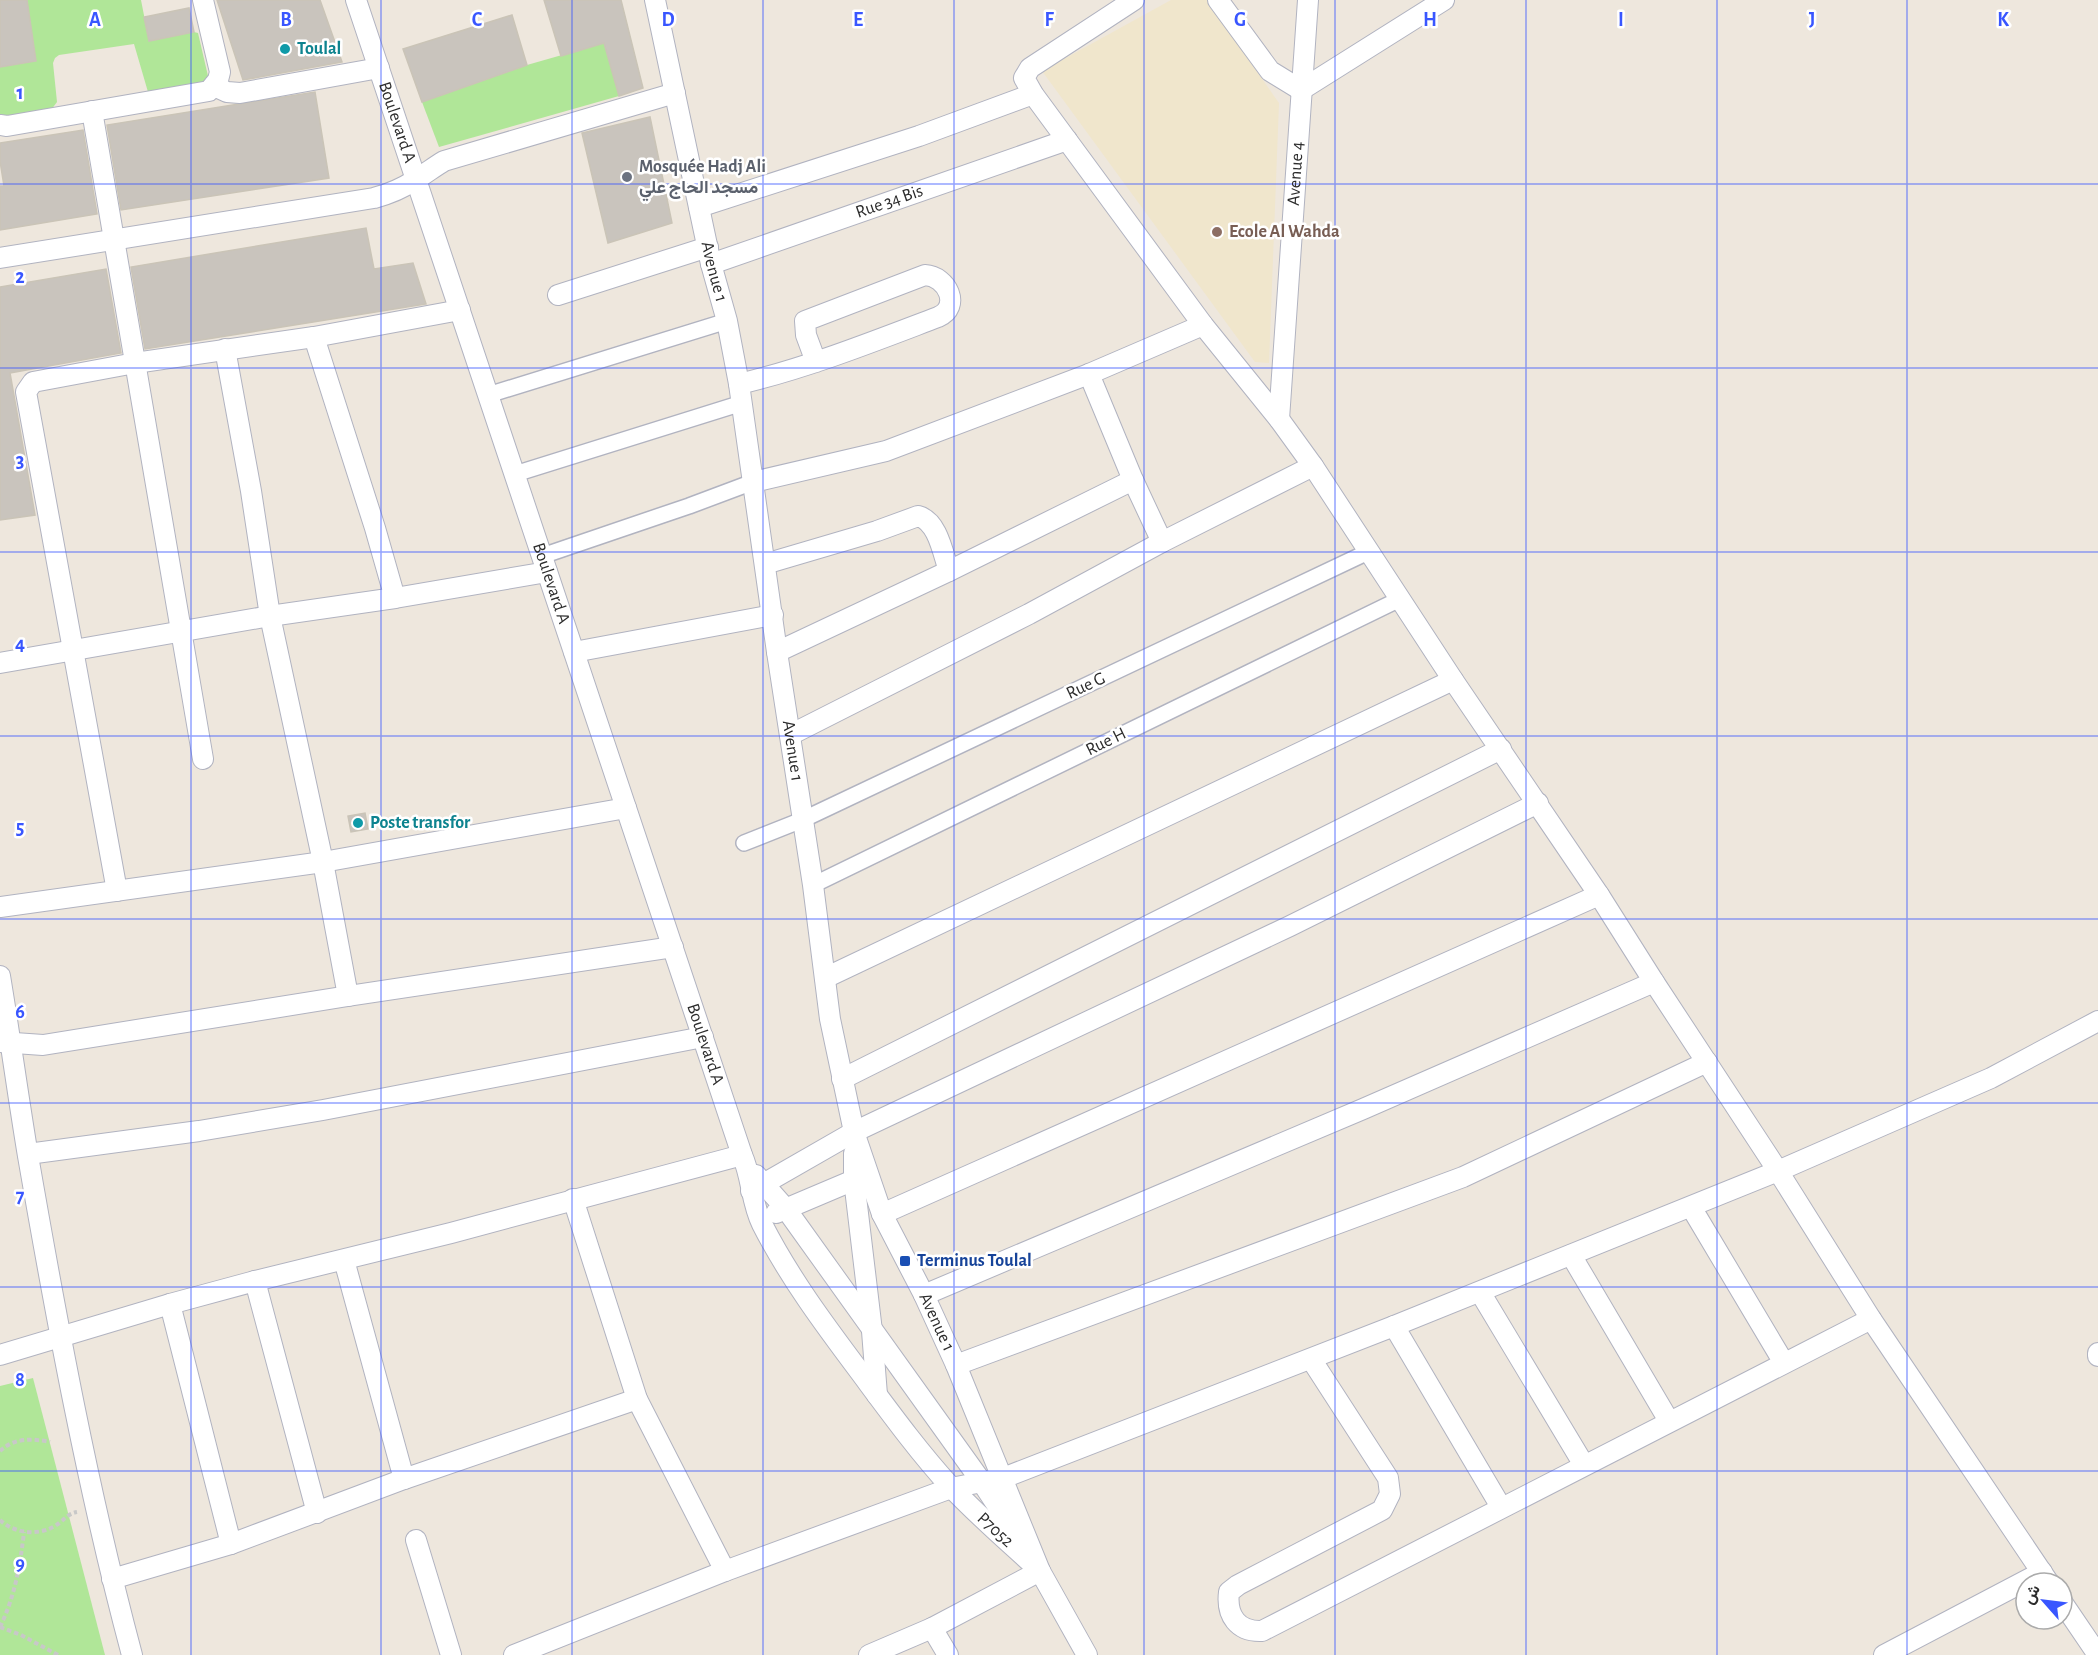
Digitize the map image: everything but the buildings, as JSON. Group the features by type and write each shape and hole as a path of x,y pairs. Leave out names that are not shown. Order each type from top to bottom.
{"street":[{"path":"0,125 7,126 202,93 214,86 218,80 219,65 203,0"},
{"name":"Boulevard A","path":"356,0 703,1037 745,1161 758,1187 760,1221 811,1306 877,1395 951,1488"},
{"name":"Avenue 1","path":"655,0 699,207 727,321 740,393 813,885 830,1019 854,1132 860,1175 924,1294 1003,1478"},
{"path":"1134,0 1030,68 1024,78 1033,94 1203,326 1279,418 1313,466 1453,680 1599,895 1779,1171 1871,1318 2040,1571"},
{"path":"1218,0 1270,71 1301,90 1444,0"},
{"name":"Avenue 4","path":"1279,418 1308,0"},
{"path":"214,86 227,92 240,93 379,68"},
{"path":"0,258 374,198 391,193 416,180 444,161 675,93"},
{"path":"699,207 919,136 1033,94"},
{"path":"92,111 203,759"},
{"name":"Rue 34 Bis","path":"558,295 710,256 1067,140"},
{"path":"515,474 740,393 787,372 816,362 945,315 951,307 951,302 944,283 937,277 925,275 808,319 804,322 805,329 816,362"},
{"path":"117,891 26,392 33,382 135,363 314,337 460,310"},
{"path":"488,395 727,321"},
{"path":"0,663 270,616 395,598 544,564 753,482 886,452 1089,374 1203,326"},
{"path":"314,337 395,598"},
{"path":"225,349 251,491 270,616 323,862 348,996"},
{"path":"1089,374 1133,480 1162,542"},
{"path":"790,735 1313,466"},
{"path":"777,652 949,571 1133,480"},
{"path":"765,564 877,531 918,516 929,521 937,536 949,571"},
{"name":"Rue G","path":"744,843 802,820 1370,551"},
{"name":"Rue H","path":"813,885 1400,599"},
{"path":"574,652 773,615"},
{"path":"825,978 1453,680"},
{"path":"842,1079 1501,749"},
{"path":"981,1481 786,1209 758,1187 854,1132 1279,931 1538,803"},
{"path":"0,907 323,862 626,808"},
{"path":"882,1214 1599,895"},
{"path":"6,1042 43,1045 673,947"},
{"path":"0,976 6,1042 62,1337 96,1506 132,1655"},
{"path":"924,1294 1363,1109 1654,982"},
{"path":"514,1655 725,1572 951,1488 1003,1478 1480,1292 1779,1171 1991,1078 2098,1021"},
{"path":"28,1154 199,1131 323,1110 703,1037"},
{"path":"956,1365 1463,1177 1707,1062"},
{"path":"0,1355 255,1281 451,1233 573,1199 745,1161"},
{"path":"760,1221 860,1175 877,1395"},
{"path":"573,1199 637,1399 725,1572"},
{"path":"1691,1207 1784,1362"},
{"path":"1571,1255 1669,1421"},
{"path":"344,1260 404,1479"},
{"path":"255,1281 318,1513"},
{"path":"1480,1292 1584,1465"},
{"path":"170,1304 231,1544"},
{"path":"1311,1359 1388,1478 1390,1494 1382,1510 1238,1585 1229,1593 1227,1604 1238,1626 1250,1631 1262,1631 1871,1318"},
{"path":"1394,1326 1501,1507"},
{"path":"112,1578 231,1544 404,1479 637,1399"},
{"name":"P7052","path":"1003,1478 1040,1571"},
{"name":"P7052","path":"981,1481 1040,1571 1087,1655"},
{"name":"P7052","path":"951,1488 1040,1571"},
{"path":"416,1540 451,1655"},
{"path":"869,1655 932,1628 1040,1571"},
{"path":"1884,1655 2014,1593"},
{"path":"2074,1620 2098,1655"},
{"path":"932,1628 948,1655"}],"path":[{"path":"0,1452 6,1446 19,1440 34,1439 50,1442"},
{"path":"0,1520 15,1530 43,1531 54,1527 68,1514 96,1506"},
{"path":"24,1532 18,1576 11,1605 0,1627 21,1635 58,1655"}],"shaded area":[{"name":"Ecole Al Wahda","path":"1171,0 1207,0 1279,103 1269,363 1255,362 1042,71"}],"green space":[{"path":"27,0 141,0 149,41 198,33 208,76 202,84 148,92 134,44 59,55 53,63 57,102 51,110 0,116 0,67 36,61"},
{"path":"604,43 619,96 439,147 422,102 527,65"},
{"path":"33,1378 105,1655 0,1655 0,1386"}],"place":[{"name":"Toulal","path":"285,49"},
{"name":"Mosquée Hadj Ali مسجد الحاج علي","path":"627,177"},
{"name":"Ecole Al Wahda","path":"1217,232"},
{"name":"Poste transfor","path":"358,823"},
{"name":"Terminus Toulal","path":"905,1261"}]}
